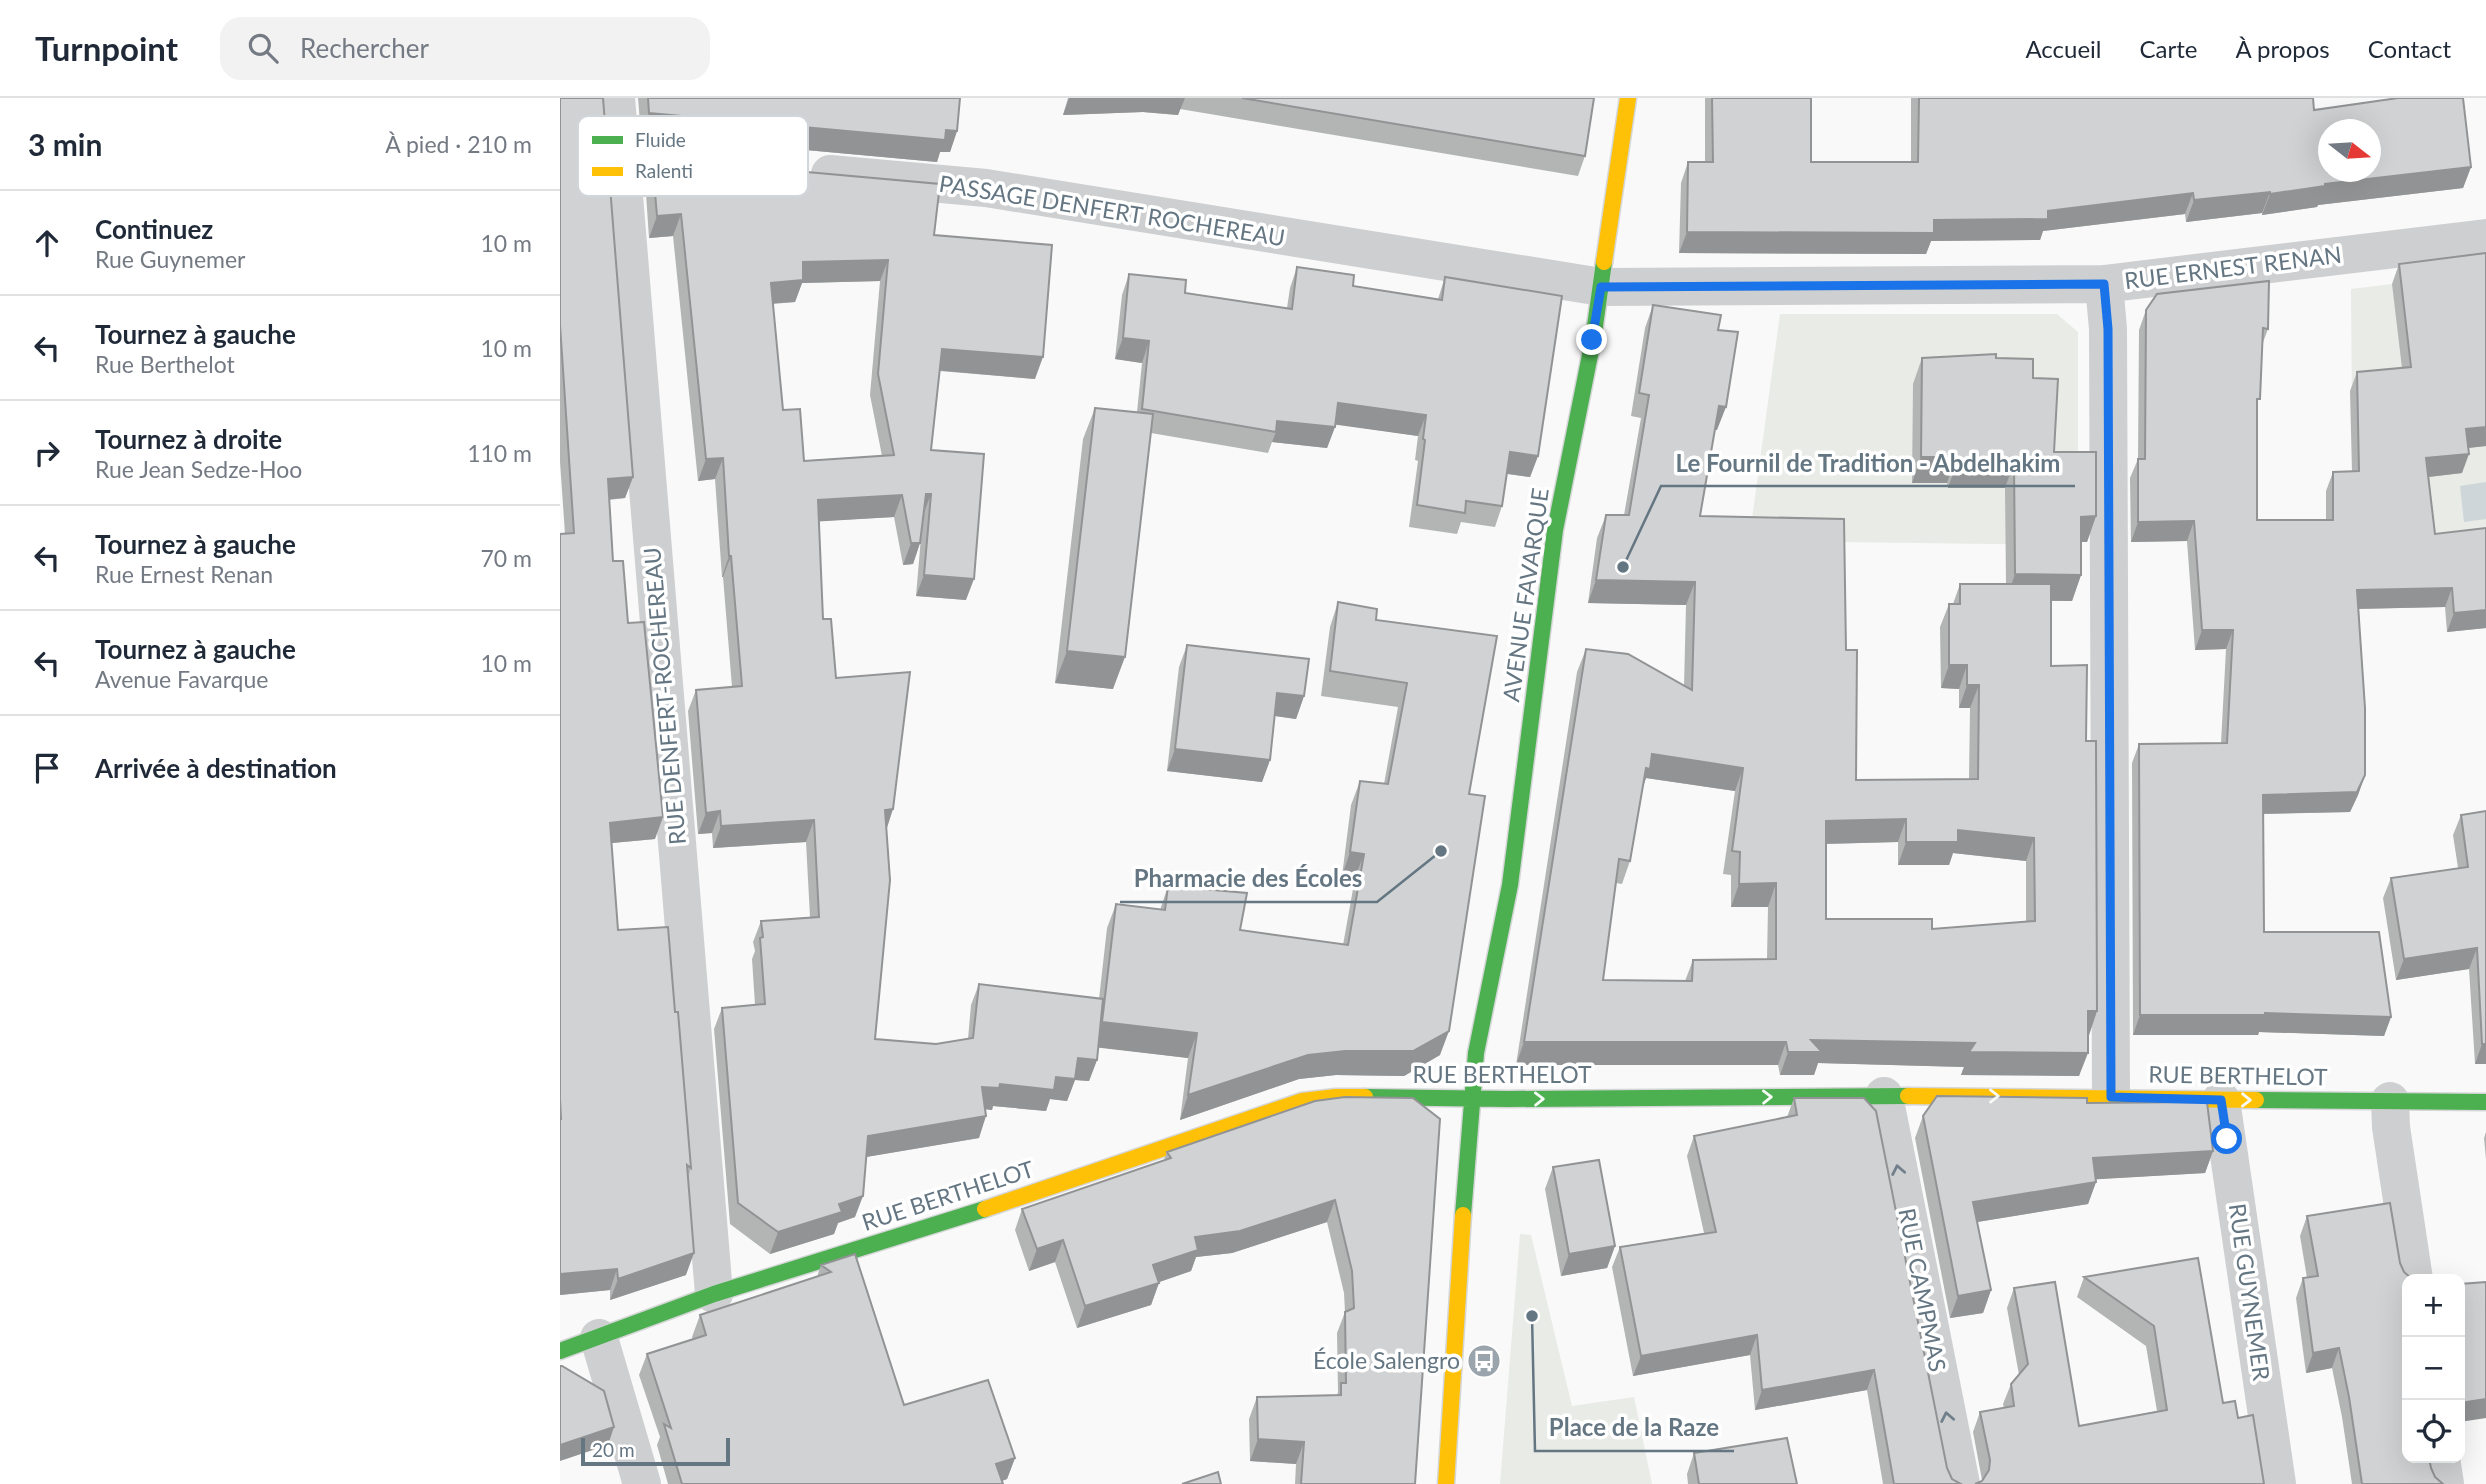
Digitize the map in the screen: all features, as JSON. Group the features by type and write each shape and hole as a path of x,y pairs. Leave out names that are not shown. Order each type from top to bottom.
{"street":[{"name":"RUE DENFERT-ROCHEREAU","path":"617,98 618,116"},
{"name":"AVENUE FAVARQUE","path":"1446,1484 1476,1053 1518,835 1555,530 1601,287 1628,98"},
{"name":"PASSAGE DENFERT ROCHEREAU","path":"808,171 986,188 1601,287"},
{"name":"RUE DENFERT-ROCHEREAU","path":"624,196 715,1294"},
{"name":"RUE ERNEST RENAN","path":"1601,287 2104,284 2486,238"},
{"path":"2104,284 2108,329 2111,1097"},
{"name":"RUE BERTHELOT","path":"560,1351 715,1294 990,1208 1302,1101 1336,1097 1884,1096 2486,1101"},
{"name":"RUE CAMPMAS","path":"1884,1096 1961,1484"},
{"name":"RUE GUYNEMER","path":"2221,1100 2277,1484"},
{"path":"2390,1101 2391,1128 2413,1274"},
{"path":"598,1338 642,1484"},
{"path":"2442,1463 2445,1484"}],"shaded area":[{"path":"2441,278 2462,449 2486,446 2486,546 2353,538 2351,289"},
{"path":"1780,314 2057,314 2078,332 2078,545 1749,541"},
{"path":"2486,482 2486,519 2464,522 2460,486"},
{"path":"1520,1234 1531,1235 1572,1406 1634,1397 1652,1484 1500,1484"}],"building":[{"path":"560,98 603,98 604,116 578,116 578,196 611,196 633,477 608,479 613,561 623,561 628,623 644,622 663,817 610,823 618,930 668,927 691,1168 687,1165 694,1253 618,1279 617,1269 560,1274 560,534 574,533 560,325"},
{"path":"648,98 960,98 957,131 946,130 945,140 808,128 808,116 682,116 649,113"},
{"path":"1242,98 1594,98 1585,156"},
{"path":"1712,98 1811,98 1811,162 1918,162 1919,98 2313,98 2314,110 2398,98 2463,98 2471,167 2381,177 2381,119 2318,119 2318,182 2342,182 2270,194 2194,200 2193,193 2048,211 2048,219 1934,220 1934,233 1687,232 1688,162 1713,162"},
{"path":"808,172 940,184 934,235 1052,245 1043,357 942,349 931,450 984,454 974,579 924,575 931,494 926,494 920,543 911,543 902,495 818,500 823,619 831,619 836,678 910,672 893,809 885,810 890,880 875,1039 936,1044 973,1038 979,984 1103,999 1097,1060 1078,1058 1075,1079 1056,1077 1054,1090 1000,1084 999,1088 982,1087 986,1116 868,1136 863,1196 839,1204 842,1212 778,1232 738,1203 722,1008 765,1004 761,921 819,917 814,820 721,826 720,811 706,813 696,690 742,686 729,556 723,458 706,459 681,214 657,216 655,196 808,196","holes":["888,260 878,374 894,455 804,461 800,409 783,410 771,283 803,280 803,262"]},
{"path":"2486,253 2486,427 2466,429 2469,454 2426,458 2435,534 2486,528 2486,610 2454,613 2452,588 2357,590 2365,708 2365,775 2357,792 2263,795 2264,932 2379,932 2391,1017 2265,1013 2140,1015 2139,744 2227,743 2233,630 2202,630 2194,521 2138,522 2138,459 2145,459 2146,310 2157,294 2269,281 2268,329 2263,328 2260,399 2257,399 2257,520 2333,520 2333,472 2359,471 2357,372 2411,367 2399,264"},
{"path":"1297,267 1354,275 1353,286 1442,300 1445,277 1562,296 1538,456 1510,452 1502,506 1466,501 1465,513 1417,505 1426,415 1338,403 1335,427 1277,421 1276,432 1142,409 1149,341 1123,338 1129,274 1186,280 1185,293 1292,309"},
{"path":"1653,305 1721,315 1718,330 1738,332 1726,407 1719,406 1700,516 1844,519 1846,650 1857,650 1856,780 1978,779 1979,685 1967,685 1967,665 1949,665 1949,604 1960,604 1960,584 2051,584 2051,666 2087,665 2086,741 2096,741 2097,1011 2088,1011 2088,1053 1969,1052 1975,1043 1811,1040 1822,1052 1788,1052 1786,1042 1524,1042 1586,649 1628,654 1692,690 1695,582 1596,580 1606,515 1629,515 1649,395 1639,393","holes":["1652,754 1743,768 1732,851 1740,852 1739,884 1776,883 1776,959 1693,960 1692,981 1603,980 1619,859 1630,861 1646,768 1650,769","1906,819 1906,842 1958,842 1958,830 2034,838 2035,921 1932,929 1932,919 1826,919 1826,821"]},
{"path":"1996,354 1996,358 2033,359 2033,378 2058,379 2054,452 2096,452 2096,516 2081,517 2081,575 2015,574 2014,463 1957,462 1956,457 1921,457 1922,358"},
{"path":"1095,408 1153,414 1125,657 1067,651"},
{"path":"1338,602 1377,609 1376,620 1497,636 1469,794 1485,796 1449,1031 1413,1051 1345,1051 1308,1055 1188,1095 1197,1033 1102,1022 1116,904 1165,910 1168,886 1247,893 1240,930 1348,945 1364,854 1350,852 1360,781 1388,784 1407,683 1330,671"},
{"path":"1187,645 1309,659 1304,696 1277,693 1270,760 1175,749"},
{"path":"2486,811 2486,1044 2482,1044 2477,948 2404,959 2391,878 2468,867 2461,815"},
{"path":"1937,1096 2087,1098 2087,1103 2207,1102 2213,1151 2093,1158 2096,1182 1973,1202 1991,1290 1958,1296 1923,1116"},
{"path":"1345,1097 1413,1098 1440,1119 1415,1484 1301,1484 1304,1442 1258,1439 1257,1397 1341,1395 1341,1383 1346,1383 1345,1312 1354,1308 1352,1271 1335,1200 1240,1231 1195,1237 1198,1250 1153,1265 1159,1283 1085,1306 1063,1240 1037,1249 1022,1209 1171,1158 1167,1152 1315,1101"},
{"path":"1794,1098 1864,1098 1876,1111 1947,1468 1952,1479 1961,1484 1894,1484 1874,1370 1762,1390 1757,1335 1641,1356 1620,1247 1716,1232 1694,1136 1797,1115"},
{"path":"1599,1160 1615,1246 1569,1254 1553,1167"},
{"path":"2390,1203 2400,1263 2406,1274 2402,1274 2402,1463 2430,1463 2435,1477 2443,1484 2362,1484 2339,1348 2313,1353 2303,1278 2318,1276 2307,1216"},
{"path":"855,1254 904,1405 988,1380 1015,1458 996,1464 1003,1484 682,1484 664,1424 671,1428 647,1354 706,1335 700,1315 831,1272 821,1265"},
{"path":"2198,1258 2223,1403 2235,1401 2238,1418 2253,1415 2264,1484 1975,1484 1982,1481 1989,1470 1990,1460 1980,1412 2014,1406 2011,1384 2028,1364 2014,1288 2055,1282 2079,1426 2167,1410 2154,1326 2084,1277"},
{"path":"2486,1282 2486,1399 2465,1402 2465,1337 2465,1284"},
{"path":"560,1366 604,1391 614,1427 560,1445"},
{"path":"1787,1438 1797,1484 1699,1484 1694,1453"},
{"path":"1218,1472 1221,1484 1182,1484"}],"traffic: fast":[{"path":"1463,1215 1476,1053 1510,885 1555,530 1593,340 1604,262"},
{"path":"1365,1097 1508,1099 1908,1096"},
{"path":"2256,1100 2486,1102"},
{"path":"560,1351 714,1294 985,1209"}],"traffic: slow":[{"path":"1604,262 1628,98"},
{"path":"1908,1096 2256,1100"},
{"path":"985,1209 1302,1101 1365,1097"},
{"path":"1446,1484 1463,1215"}],"place":[{"name":"Le Fournil de Tradition - Abdelhakim","path":"1623,567"},
{"name":"Pharmacie des Écoles","path":"1441,851"},
{"name":"Place de la Raze","path":"1532,1316"},
{"name":"École Salengro","path":"1484,1361"}],"route":[{"path":"1592,340 1601,287 2104,284 2108,329 2111,1097 2221,1100 2227,1139"}]}
